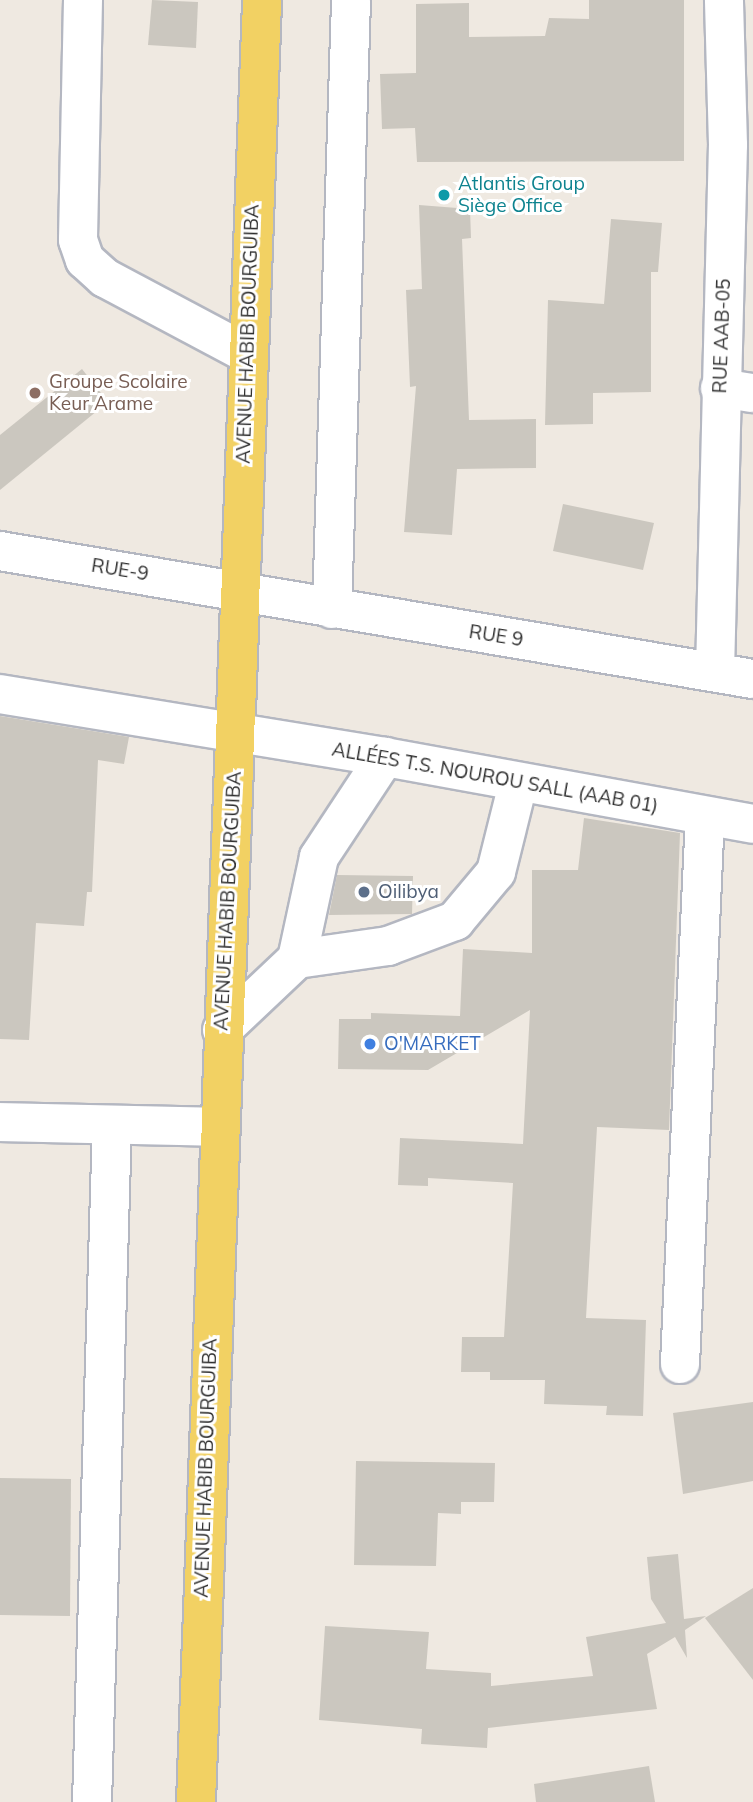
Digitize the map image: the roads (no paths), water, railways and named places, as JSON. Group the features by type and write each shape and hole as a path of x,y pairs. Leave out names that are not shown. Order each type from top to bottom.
{"main road":[{"name":"AVENUE HABIB BOURGUIBA","path":"196,1802 217,1127 236,734 246,353 262,0"}],"street":[{"path":"83,0 78,240 85,260 105,278 246,353"},
{"path":"332,609 351,0"},
{"name":"RUE AAB-05","path":"715,672 736,391 741,145 724,0"},
{"name":"RUE-9","path":"0,551 239,590"},
{"name":"RUE 9","path":"239,590 332,609 753,679"},
{"name":"ALLÉES T.S. NOUROU SALL (AAB 01)","path":"0,694 385,757 753,824"},
{"path":"222,1030 297,959 319,857 385,757"},
{"path":"297,959 388,946 455,921 496,872 518,783"},
{"path":"680,1364 705,816"},
{"path":"0,1122 217,1127"},
{"path":"92,1802 112,1125"}],"place":[{"name":"Atlantis Group Siège Office","path":"444,195"},
{"name":"Groupe Scolaire Keur Arame","path":"35,393"},
{"name":"Oilibya","path":"364,892"},
{"name":"O'MARKET","path":"370,1044"}]}
